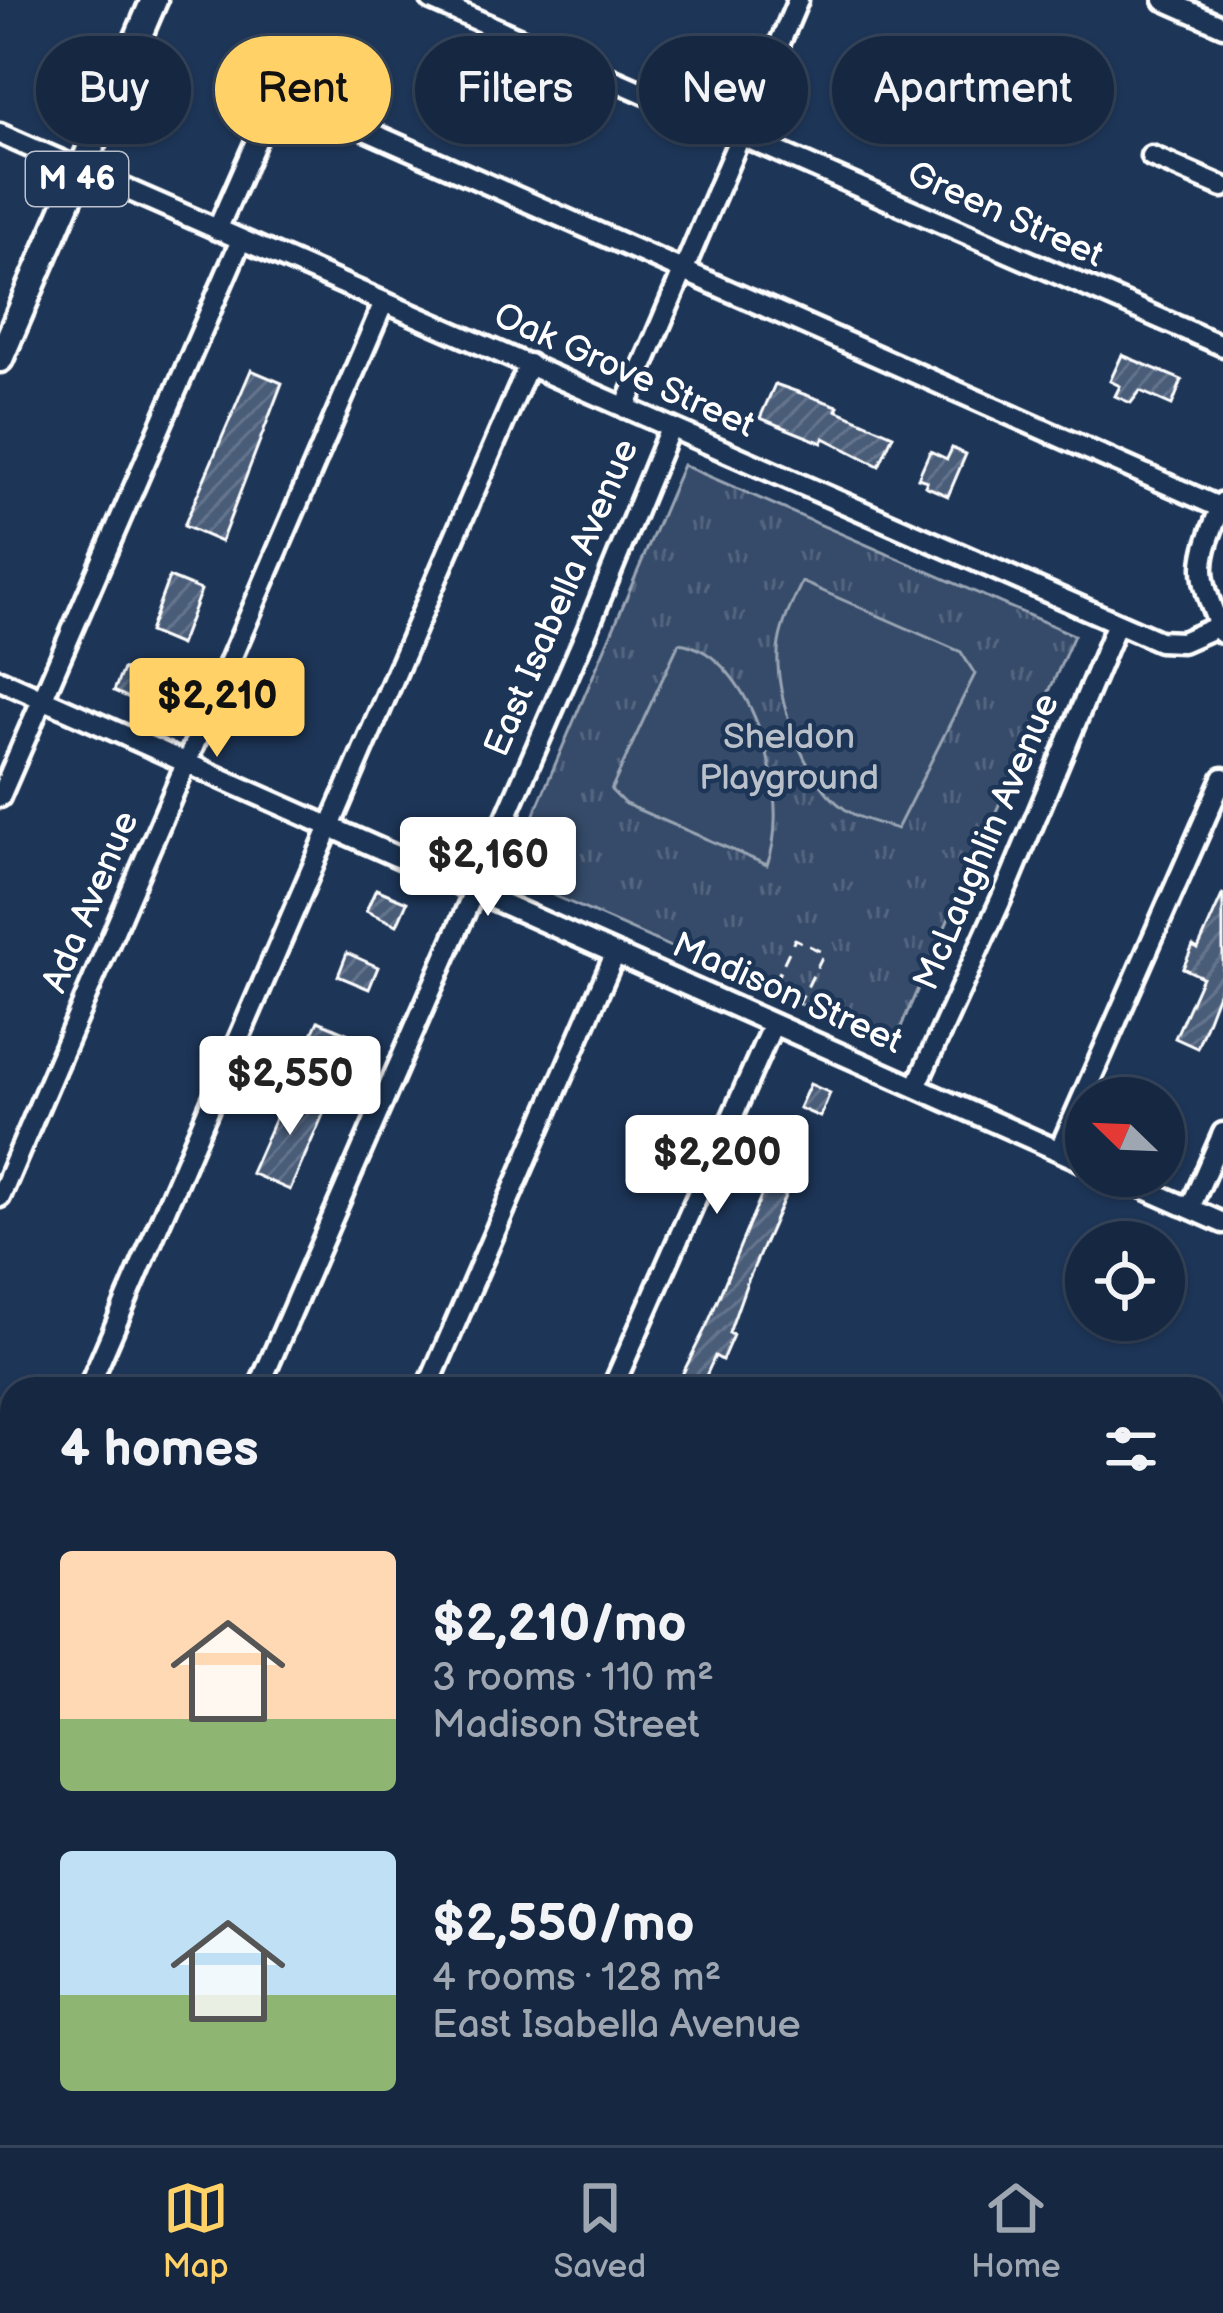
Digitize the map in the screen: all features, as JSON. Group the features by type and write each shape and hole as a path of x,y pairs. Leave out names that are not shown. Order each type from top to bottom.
{"main road":[{"name":"M 46","path":"0,359 154,0"}],"street":[{"name":"Green Street","path":"431,0 639,91"},
{"name":"East Isabella Avenue","path":"782,36 797,0"},
{"path":"1165,0 1223,26"},
{"path":"217,230 274,98 280,94 1222,505 1200,560 1203,584 1222,628"},
{"name":"Oak Grove Street","path":"0,134 1117,623 1172,644 1222,628"},
{"name":"East Isabella Avenue","path":"625,408 736,144"},
{"name":"Green Street","path":"761,144 1223,346"},
{"path":"1151,156 1223,187"},
{"path":"0,797 241,240"},
{"name":"Ada Avenue","path":"0,1197 384,302"},
{"path":"93,1377 529,364"},
{"name":"East Isabella Avenue","path":"263,1377 587,631 670,428"},
{"name":"McLaughlin Avenue","path":"916,1087 1010,882 1117,623"},
{"name":"Madison Street","path":"0,680 775,1020 1065,1154"},
{"path":"1059,1151 1223,778"},
{"path":"432,1377 615,953"},
{"path":"617,1377 775,1020"},
{"path":"1190,1208 1223,1133"},
{"path":"1165,1197 1223,1222"}],"path":[{"path":"795,939 824,953 775,1020 795,939"}],"green space":[{"name":"Sheldon Playground","path":"683,465 1074,635 893,1045 508,875"},
{"path":"802,582 961,652 975,674 897,829 858,816 836,802 820,784 795,738 778,663 783,628"},
{"path":"679,643 706,653 728,673 761,734 775,806 767,865 625,804 611,790"}],"building":[{"path":"1122,355 1182,380 1172,405 1140,391 1131,403 1115,396 1120,386 1110,381"},
{"path":"251,370 282,383 221,542 184,526"},
{"path":"775,384 838,406 836,410 893,435 879,466 824,438 822,443 760,418"},
{"path":"952,448 966,454 948,496 918,478 930,451 947,459"},
{"path":"169,577 201,590 180,645 149,632"},
{"path":"123,669 154,682 145,705 114,691"},
{"path":"376,889 407,902 397,925 366,911"},
{"path":"1223,893 1223,980 1197,1048 1175,1038 1202,977 1183,968 1193,946 1198,949"},
{"path":"347,953 378,967 369,989 338,976"},
{"path":"318,1021 349,1034 339,1056 308,1043"},
{"path":"810,1084 830,1093 820,1117 799,1108"},
{"path":"289,1087 328,1103 290,1190 251,1173"},
{"path":"776,1160 797,1169 746,1285 722,1360 715,1356 705,1377 681,1377"}]}
